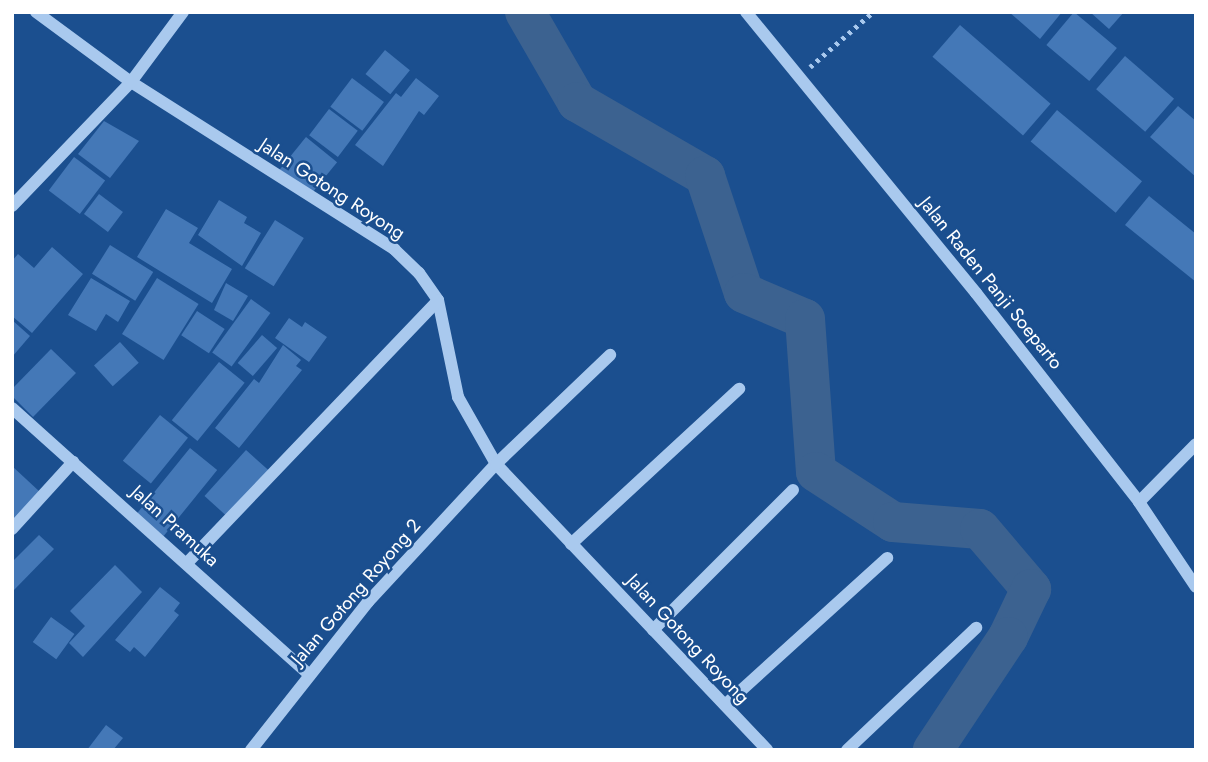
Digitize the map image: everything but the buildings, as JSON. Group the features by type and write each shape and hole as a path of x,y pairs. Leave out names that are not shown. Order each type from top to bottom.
{"street":[{"name":"Jalan Gotong Royong","path":"36,12 131,82 394,249 438,300 458,397 496,464 766,750"},
{"path":"12,206 131,82 183,12"},
{"name":"Jalan Raden Panji Soeparto","path":"746,12 976,293 1139,502 1196,587"},
{"path":"188,562 438,300"},
{"name":"Jalan Gotong Royong 2","path":"251,750 368,603 496,464 610,355"},
{"path":"571,544 739,389"},
{"name":"Jalan Pramuka","path":"12,408 188,562 310,675"},
{"path":"1139,502 1196,444"},
{"path":"12,529 73,462"},
{"path":"653,630 793,490"},
{"path":"725,705 887,558"},
{"path":"847,750 976,628"}],"path":[{"path":"798,76 873,12"}],"waterway":[{"path":"525,12 577,102 705,176 744,293 805,319 816,472 893,522 980,529 1031,589 1008,637 933,750"}]}
